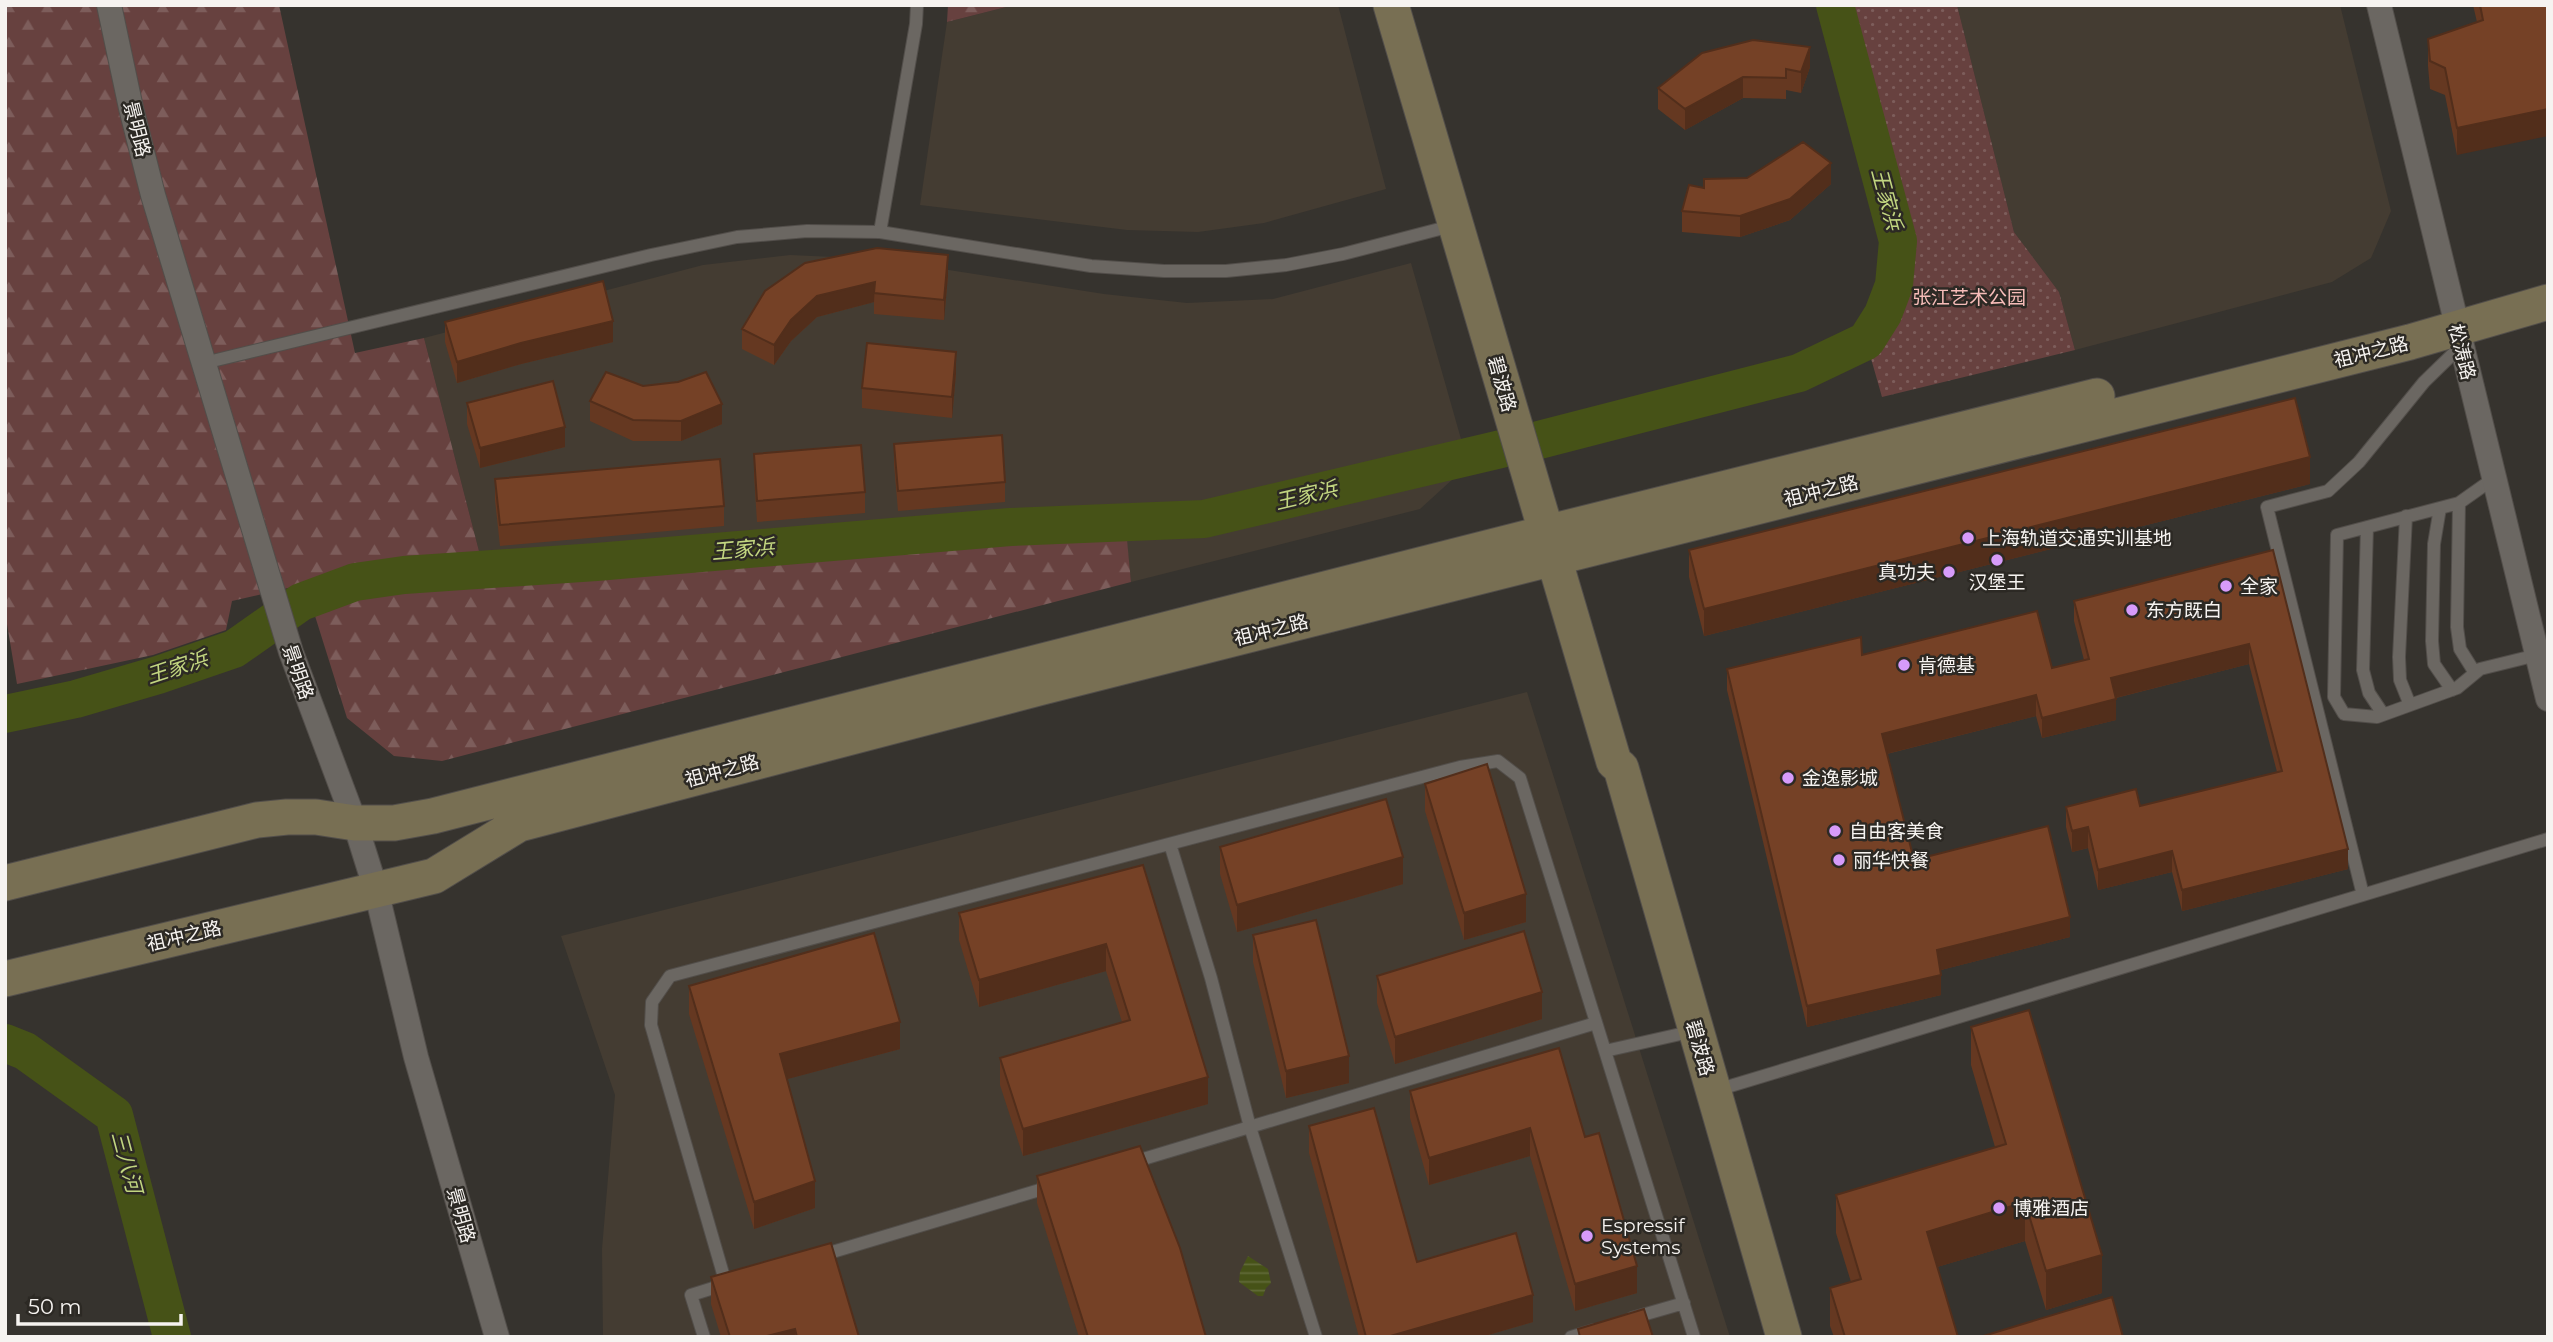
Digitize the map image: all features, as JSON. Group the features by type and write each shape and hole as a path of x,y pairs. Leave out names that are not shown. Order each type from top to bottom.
{"main road":[{"name":"碧波路","path":"1391,5 1614,762 1621,768 1772,1337"},
{"name":"祖冲之路","path":"2456,327 2548,278"},
{"name":"祖冲之路","path":"15,880 257,820 316,817 355,823 394,822 433,816 1549,546 2410,342 2548,302"},
{"name":"祖冲之路","path":"22,974 434,876 519,824 1042,687 1549,546"},
{"name":"碧波路","path":"1614,762 1611,771 1685,1033 1707,1092 1783,1337"}],"street":[{"name":"景明路","path":"110,5 150,183 264,570 291,652 355,823 376,890 416,1057 496,1337"},
{"name":"松涛路","path":"2379,5 2548,699"}],"lane":[{"path":"880,232 916,24 916,5"},
{"path":"204,363 650,255 737,237 807,230 880,232 1091,266 1164,271 1227,271 1286,265 1331,256 1457,224"},
{"path":"2362,895 2267,507 2328,491 2359,462 2424,382 2456,327"},
{"path":"2493,479 2459,503 2337,535 2334,697 2344,714 2377,717 2457,688 2480,668 2542,666"},
{"path":"2459,503 2457,627 2460,649 2475,673"},
{"path":"2440,508 2434,544 2432,641 2434,664 2452,690"},
{"path":"2406,516 2399,657 2400,680 2410,705"},
{"path":"2367,527 2363,670 2369,693 2383,714"},
{"path":"704,1337 691,1296 732,1282 651,1025 652,1002 670,976 1460,767 1499,761 1520,778 1694,1337"},
{"path":"1707,1092 2548,839"},
{"path":"1170,844 1211,978 1250,1127 1316,1337"},
{"path":"1122,1165 1596,1023"},
{"path":"1605,1051 1685,1033"},
{"path":"803,1261 1071,1180"},
{"path":"1571,1337 1684,1303"}],"shaded area":[{"path":"1014,5 1338,5 1386,189 1264,223 1198,232 1127,230 920,205 947,22"},
{"path":"1957,5 2340,5 2391,211 2371,258 2332,282 2075,350 2059,292 2014,232"},
{"path":"790,255 878,259 1104,294 1187,303 1273,299 1411,263 1461,439 1454,478 1420,509 1131,582 1123,508 480,555 424,338 703,265"},
{"path":"1527,692 1730,1337 603,1337 602,1249 615,1095 561,936"},
{"path":"1248,1256 1268,1269 1271,1283 1263,1296 1258,1296 1239,1282 1240,1272"}],"green space":[{"path":"5,5 279,5 355,353 424,338 480,555 1124,508 1131,582 442,761 394,756 347,718 305,584 232,601 226,630 153,655 17,684 5,612"},
{"path":"948,5 1014,5 947,22"},
{"name":"张江艺术公园","path":"1835,5 1957,5 2014,232 2059,292 2075,350 1882,397 1866,341 1883,314 1894,285 1898,241"}],"building":[{"path":"2480,5 2548,5 2548,109 2457,128 2445,68 2430,61 2428,39 2483,20"},
{"path":"1753,40 1810,47 1801,72 1786,69 1786,78 1743,77 1685,109 1658,88 1702,53"},
{"path":"1803,142 1831,163 1790,199 1740,216 1682,211 1689,185 1704,188 1704,179 1747,178"},
{"path":"877,248 948,255 944,300 874,293 875,282 817,296 791,320 774,345 742,329 765,291 805,263"},
{"path":"603,281 613,321 521,343 457,362 445,322"},
{"path":"867,343 956,352 952,397 862,388"},
{"path":"606,372 643,386 678,382 706,372 722,404 681,421 633,420 590,401"},
{"path":"553,381 565,427 480,448 467,403"},
{"path":"2295,398 2310,457 1704,609 1689,550"},
{"path":"1002,435 1005,482 898,491 894,444"},
{"path":"861,445 865,492 757,501 754,454"},
{"path":"720,459 724,506 500,525 495,479"},
{"path":"2273,550 2348,849 2182,890 2172,851 2098,870 2088,827 2072,831 2066,807 2136,789 2140,806 2282,771 2249,644 2111,678 2116,699 2042,718 2036,695 1882,734 1914,860 2048,826 2070,917 1937,950 1941,975 1807,1006 1727,669 1861,637 1862,655 2037,611 2052,668 2089,659 2074,601"},
{"path":"1487,764 1526,894 1464,913 1425,784"},
{"path":"1386,799 1403,857 1237,905 1220,847"},
{"path":"1143,865 1208,1077 1023,1129 1000,1058 1130,1020 1106,944 979,980 959,913"},
{"path":"1316,920 1349,1056 1286,1071 1253,935"},
{"path":"1524,931 1542,992 1395,1037 1377,976"},
{"path":"874,933 900,1022 780,1054 815,1181 754,1202 689,986"},
{"name":"博雅酒店","path":"2029,1010 2102,1255 2046,1271 2025,1202 1927,1232 1958,1337 1845,1337 1830,1288 1861,1279 1836,1195 2006,1144 1971,1027"},
{"path":"1559,1048 1585,1137 1599,1133 1637,1266 1575,1284 1530,1128 1429,1158 1410,1091"},
{"path":"1374,1108 1417,1262 1516,1233 1533,1295 1387,1337 1366,1337 1309,1126"},
{"path":"1140,1146 1180,1248 1206,1337 1088,1337 1037,1176"},
{"path":"831,1243 859,1337 797,1337 795,1329 763,1337 730,1337 711,1277"},
{"path":"2112,1297 2123,1337 1980,1337"},
{"path":"1644,1309 1653,1337 1580,1337 1578,1329"}],"waterway":[{"name":"王家浜","path":"1539,440 1799,373 1866,341 1883,314 1894,285 1898,241 1835,5"},
{"name":"王家浜","path":"5,714 76,699 234,649 301,602 355,582 404,575 596,562 1010,527 1204,519 1501,449"},
{"name":"三八河","path":"5,1043 25,1051 114,1115 172,1337"}],"place":[{"name":"上海轨道交通实训基地","path":"1968,538"},
{"name":"汉堡王","path":"1997,560"},
{"name":"真功夫","path":"1949,572"},
{"name":"全家","path":"2226,586"},
{"name":"东方既白","path":"2132,610"},
{"name":"肯德基","path":"1904,665"},
{"name":"金逸影城","path":"1788,778"},
{"name":"自由客美食","path":"1835,831"},
{"name":"丽华快餐","path":"1839,860"},
{"name":"博雅酒店","path":"1999,1208"},
{"name":"Espressif Systems","path":"1587,1236"}]}
